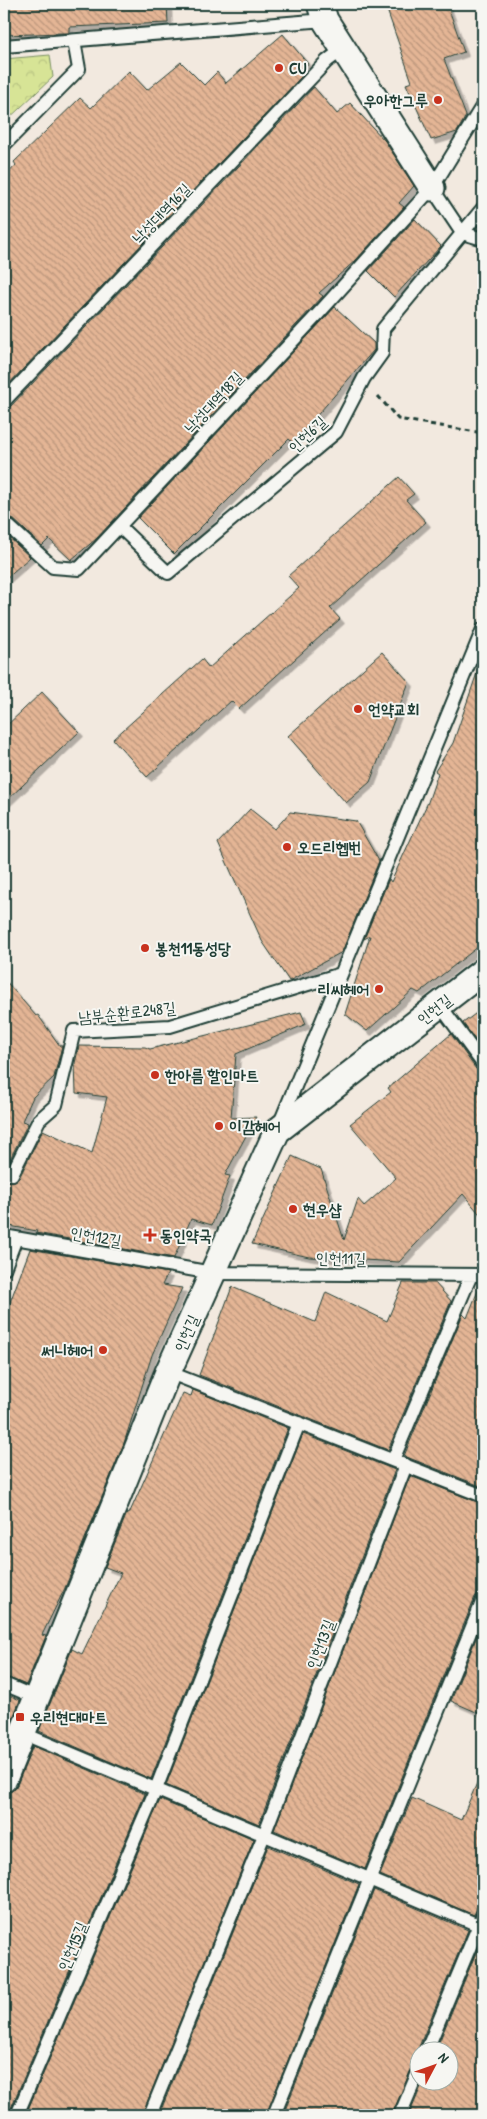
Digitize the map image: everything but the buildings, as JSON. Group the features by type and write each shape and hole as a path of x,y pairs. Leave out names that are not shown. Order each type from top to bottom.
{"street":[{"path":"323,12 343,49 432,188"},
{"name":"인헌길","path":"4,1779 168,1372 277,1131 483,971"}],"lane":[{"path":"4,46 74,41 323,12"},
{"path":"4,145 79,69 74,41"},
{"name":"낙성대역16길","path":"4,401 327,61 343,49"},
{"name":"낙성대역18길","path":"4,522 53,566 79,569 120,527 432,188 483,105"},
{"path":"432,188 462,233 483,239"},
{"name":"인헌6길","path":"120,527 168,573 336,432 364,378 382,353 383,329 483,208"},
{"path":"277,1131 483,628"},
{"name":"남부순환로248길","path":"4,1172 12,1174 39,1120 56,1105 74,1031 170,1026 341,974"},
{"path":"439,1004 483,1064"},
{"path":"4,1269 10,1237"},
{"name":"인헌12길","path":"10,1237 212,1273"},
{"name":"인헌11길","path":"212,1273 477,1275 393,1460"},
{"path":"168,1372 483,1496"},
{"path":"156,1789 299,1423"},
{"name":"인헌13길","path":"264,1834 406,1465"},
{"path":"274,2115 483,1600"},
{"path":"4,1684 36,1698"},
{"path":"22,1733 370,1879 482,1922 430,2042"},
{"name":"인헌15길","path":"18,2115 156,1789"},
{"path":"150,2115 264,1834"},
{"path":"400,2115 410,2092"}],"path":[{"path":"364,378 398,418 483,433"}],"green space":[{"path":"50,55 53,77 4,123 4,59"}],"place":[{"name":"CU","path":"279,68"},
{"name":"우아한그루","path":"438,100"},
{"name":"언약교회","path":"358,709"},
{"name":"오드리헵번","path":"287,847"},
{"name":"봉천11동성당","path":"145,948"},
{"name":"리씨헤어","path":"379,989"},
{"name":"한아름 할인마트","path":"155,1075"},
{"name":"이감헤어","path":"219,1126"},
{"name":"현우샵","path":"293,1209"},
{"name":"동인약국","path":"150,1235"},
{"name":"써니헤어","path":"103,1350"},
{"name":"우리현대마트","path":"20,1717"}]}
